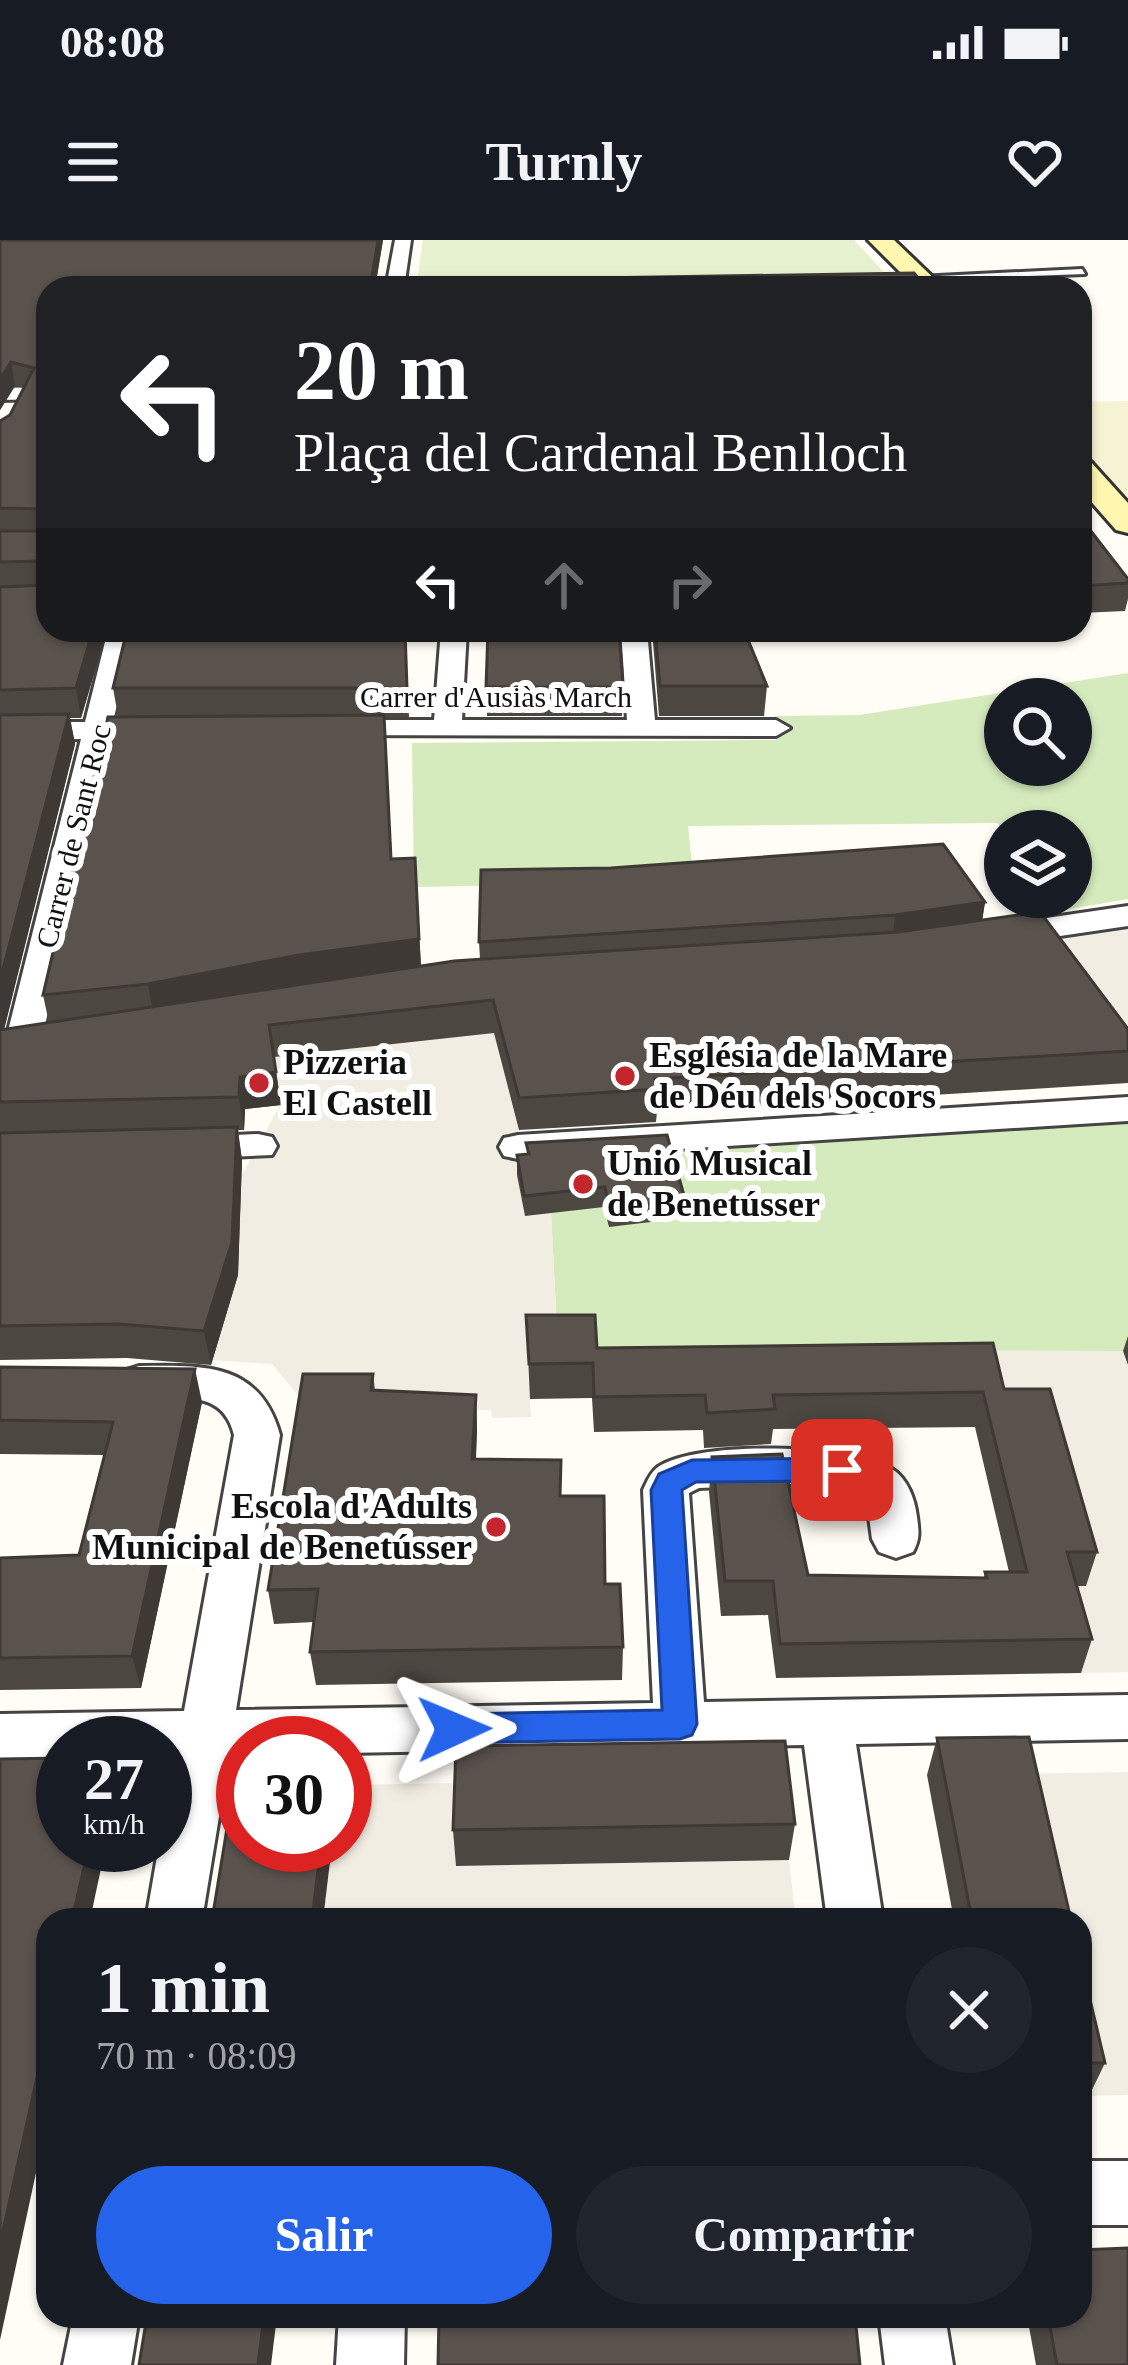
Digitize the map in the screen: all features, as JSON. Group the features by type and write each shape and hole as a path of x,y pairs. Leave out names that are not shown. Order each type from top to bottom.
{"street":[{"path":"397,276 403,240"},
{"path":"880,240 919,276"},
{"path":"0,394 36,394"},
{"path":"10,420 25,394"},
{"path":"1092,483 1128,523"},
{"name":"Carrer de Sant Roc","path":"26,1044 118,642"},
{"path":"447,729 453,642"},
{"path":"635,642 643,728"},
{"name":"Carrer d'Ausiàs March","path":"295,730 776,728"},
{"path":"0,731 184,730"},
{"path":"957,941 1128,916"},
{"path":"518,1147 1128,1109"},
{"path":"140,1148 258,1146"},
{"path":"91,1381 205,1382 226,1387 243,1399 255,1419 257,1435 176,1908"},
{"path":"680,1724 666,1490 678,1475 842,1470 862,1475 878,1481 888,1493 896,1539"},
{"path":"0,1737 1128,1718"},
{"path":"827,1723 853,1908"},
{"path":"1092,2193 1128,2193"},
{"path":"97,2365 104,2328"},
{"path":"370,2365 372,2328"},
{"path":"914,2328 919,2365"}],"lane":[{"path":"1012,276 1082,272"}],"shaded area":[{"path":"1128,401 1128,505 1092,468 1092,402"},
{"path":"1128,926 1128,1073 1032,942"},
{"path":"479,991 505,1064 518,1126 518,1175 551,1212 558,1350 527,1351 531,1417 492,1418 491,1410 308,1407 272,1364 212,1360 238,1271 242,1175 280,1105 268,1020"},
{"path":"594,1350 1123,1351 1128,1365 1128,1672 1081,1673 1063,1611 1013,1587 1086,1585 1041,1424"},
{"path":"1128,1772 1128,2095 1092,2096 1092,1908 1047,1908 1017,1774"},
{"path":"458,1783 457,1866 789,1860 795,1908 324,1908 329,1872 372,1872 372,1785"}],"green space":[{"path":"423,240 854,240 888,276 418,276"},
{"path":"1128,673 1128,899 1092,905 1092,810 984,810 984,823 688,826 694,882 414,887 412,743 777,740 775,716 859,715 984,695 984,786 1092,786 1092,679"},
{"path":"1128,1118 1128,1351 558,1350 551,1212 665,1151"}],"building":[{"path":"0,240 378,240 372,276 36,276 36,509 0,508 0,421 10,415 34,368 11,362 0,379"},
{"path":"914,273 916,276 724,276"},
{"path":"0,531 36,531 36,561 0,562"},
{"path":"1092,532 1128,579 1128,583 1092,585"},
{"path":"36,585 36,642 89,642 76,688 0,690 0,587"},
{"path":"124,642 405,642 407,688 113,688"},
{"path":"488,642 620,642 623,687 486,687"},
{"path":"656,642 749,642 767,686 660,686"},
{"path":"69,714 0,981 0,715"},
{"path":"384,715 391,859 415,858 419,939 299,955 148,984 43,995 108,717"},
{"path":"943,844 984,902 895,915 479,942 481,870 611,868"},
{"path":"997,918 1045,918 1128,1029 1128,1051 655,1079 658,1089 519,1098 493,1000 269,1025 276,1072 240,1077 239,1097 0,1102 0,1030 454,961 898,932"},
{"path":"237,1127 232,1242 204,1331 119,1324 0,1326 0,1133"},
{"path":"667,1135 685,1199 609,1208 605,1187 524,1196 517,1155 529,1154 526,1143"},
{"path":"526,1315 595,1315 597,1348 993,1343 1004,1389 1050,1389 1097,1552 1067,1552 1092,1639 780,1644 773,1581 725,1581 712,1457 782,1454 808,1575 987,1578 985,1572 1027,1572 983,1392 773,1395 775,1409 707,1413 705,1395 594,1397 593,1363 529,1364"},
{"path":"0,1367 195,1369 132,1656 0,1658 0,1558 79,1555 113,1422 0,1420"},
{"path":"303,1374 373,1374 371,1390 476,1395 472,1459 561,1460 560,1496 604,1496 605,1584 620,1584 623,1647 310,1652 318,1589 268,1590"},
{"path":"1029,1737 1068,1908 970,1908 937,1738"},
{"path":"785,1741 795,1824 453,1830 456,1746"},
{"path":"36,1758 36,1872 83,1872 75,1908 36,1908 36,2082 0,2244 0,1759"},
{"path":"220,1872 318,1872 313,1908 214,1908"},
{"path":"1092,2008 1105,2063 1092,2063"},
{"path":"1128,2248 1128,2365 1057,2365 1050,2328 1092,2328 1092,2250"},
{"path":"145,2328 263,2328 258,2365 139,2365"},
{"path":"439,2328 856,2328 860,2365 438,2365"}],"place":[{"name":"Església de la Mare de Déu dels Socors","path":"625,1076"},
{"name":"Pizzeria El Castell","path":"259,1083"},
{"name":"Unió Musical de Benetússer","path":"583,1184"},
{"name":"Escola d'Adults Municipal de Benetússer","path":"496,1527"}],"route":[{"path":"454,1729 680,1724 666,1490 670,1482 692,1471 842,1470"}]}
